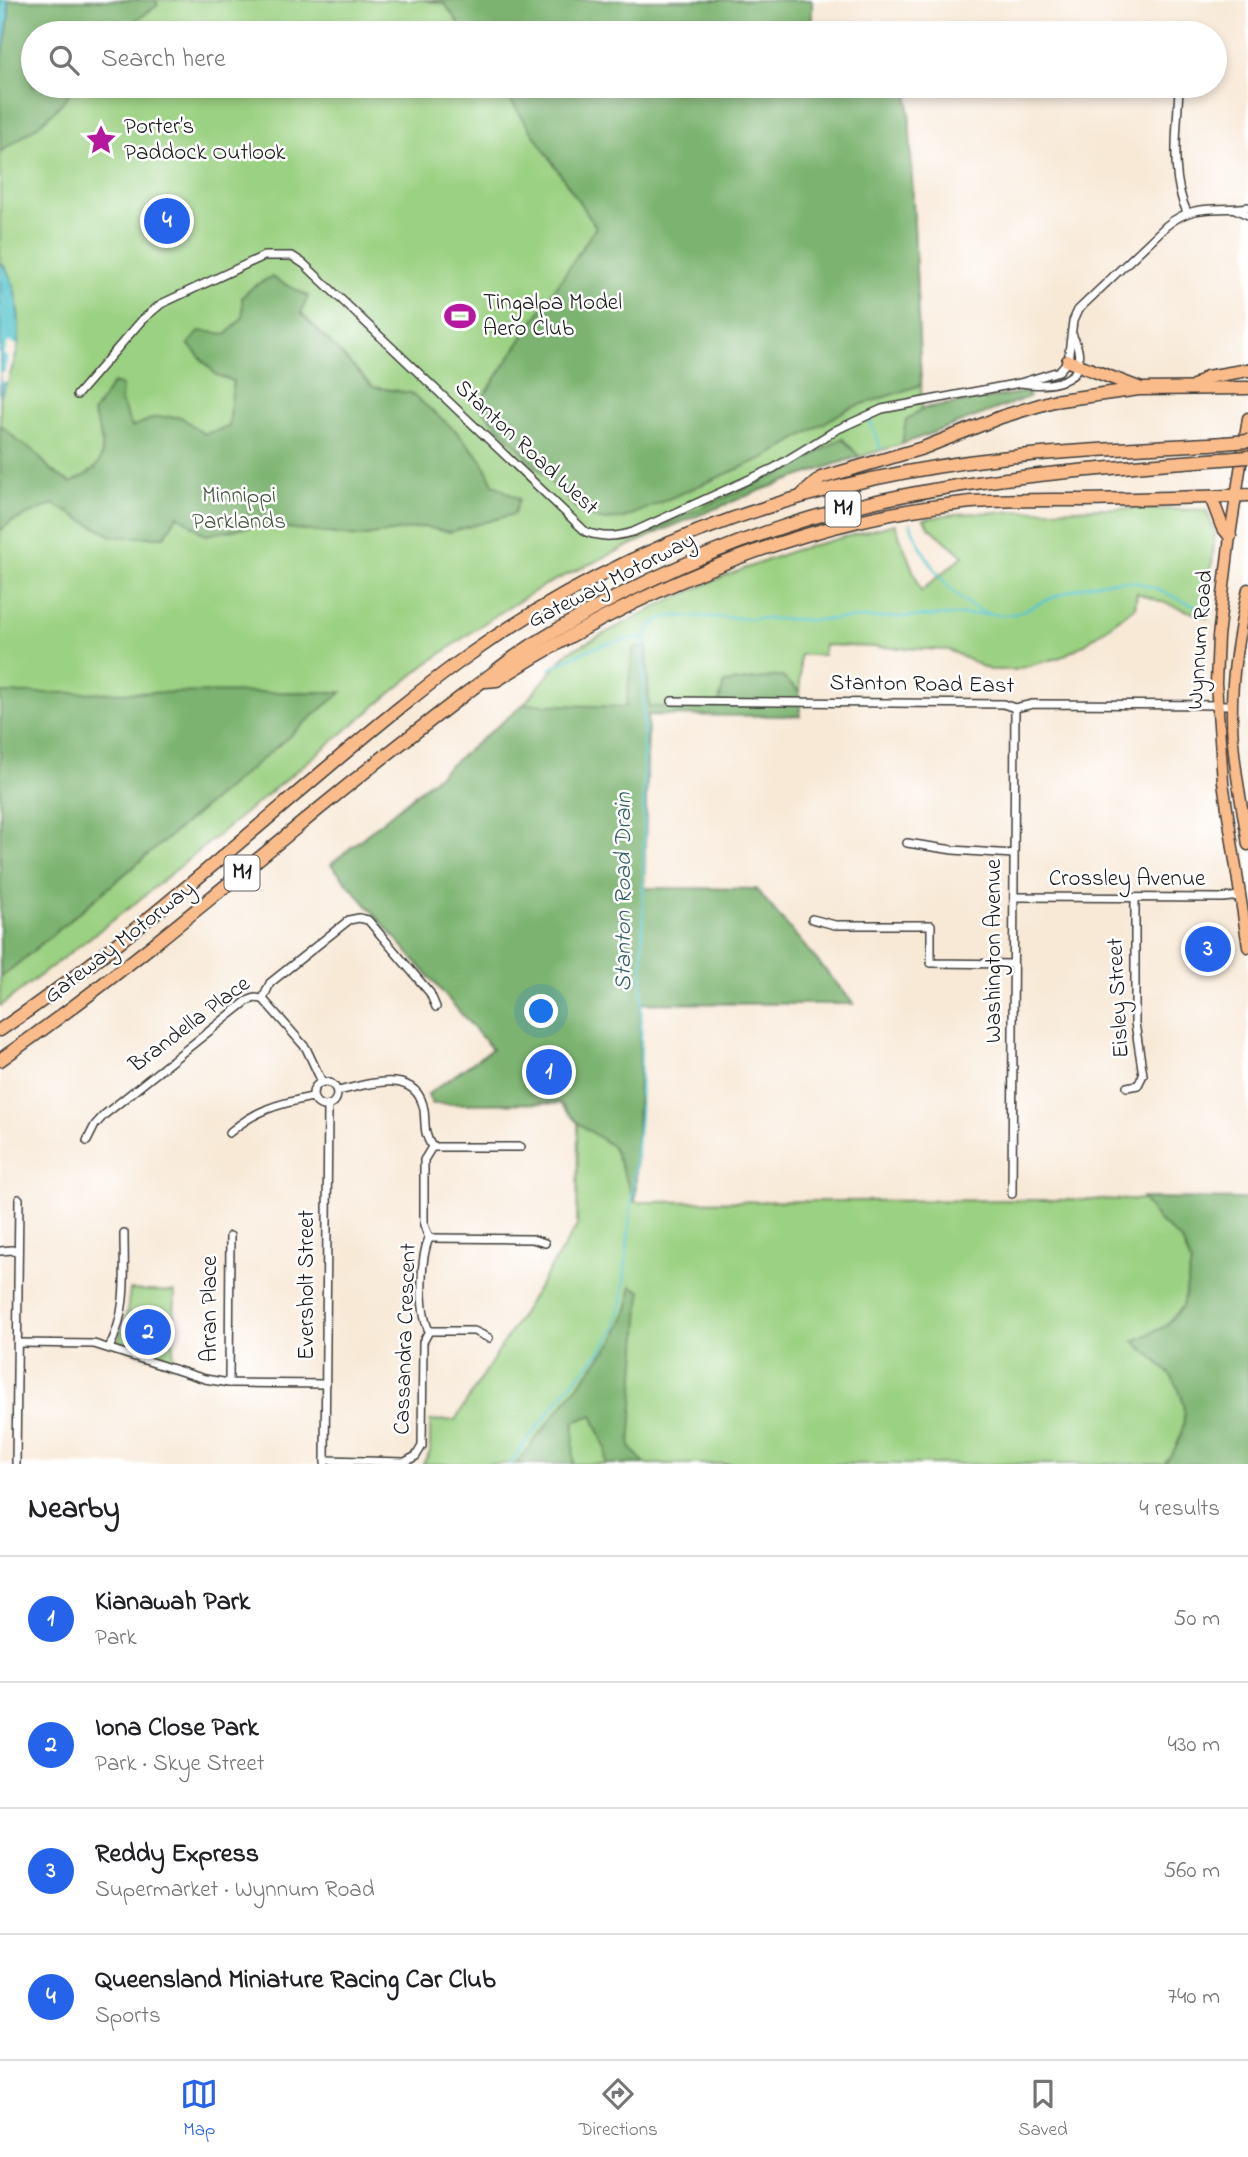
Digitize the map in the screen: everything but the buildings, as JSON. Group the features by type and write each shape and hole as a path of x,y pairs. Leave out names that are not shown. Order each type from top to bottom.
{"highway":[{"path":"1074,362 1139,388"},
{"path":"1194,387 1207,377 1248,370"},
{"path":"802,495 821,478 923,448 1018,411 1074,397 1139,388 1248,388"},
{"name":"Gateway Motorway","path":"0,1030 126,936 409,700 486,644 556,599 652,550 729,519 802,495 914,470 1002,458 1248,441"},
{"name":"Gateway Motorway","path":"0,1060 134,961 361,775 482,682 539,641 642,583 737,543 832,512 922,491 990,481 1248,457"},
{"path":"482,682 497,680 582,628 671,584 771,547 861,521 934,507 984,502 1242,496"},
{"path":"1211,497 1222,526 1230,536"}],"main road":[{"name":"Wynnum Road","path":"1248,418 1242,496 1230,536 1217,654 1216,705 1229,830 1248,947"},
{"name":"Wynnum Road","path":"1248,589 1232,705 1233,742 1248,845"}],"street":[{"path":"1179,98 1177,171 1180,194 1187,212"},
{"path":"1074,362 1078,346 1072,334 1075,315 1083,304 1166,226 1187,212 1211,207 1248,207"},
{"path":"1235,209 1248,215"},
{"name":"Stanton Road West","path":"77,395 142,320 161,304 264,257 292,256 304,264 586,532 614,538 633,532 774,468 836,430 882,409 1020,383 1059,371 1074,362"},
{"name":"Stanton Road West","path":"1020,383 1035,385 1062,381 1074,374 1074,362"},
{"name":"Stanton Road East","path":"672,701 1003,704 1015,708 1033,704 1232,705"},
{"name":"Washington Avenue","path":"1012,1194 1015,708"},
{"path":"1229,830 1247,829"},
{"path":"907,843 953,850 1013,854"},
{"name":"Crossley Avenue","path":"1014,897 1240,896"},
{"name":"Eisley Street","path":"1127,1087 1138,1085 1143,1074 1135,1023 1135,898"},
{"path":"812,919 835,925 931,925 931,963 1013,964"},
{"name":"Brandella Place","path":"87,1141 104,1115 247,1001 263,999 270,983 349,920 368,920 430,993 436,1007"},
{"path":"263,999 306,1048 322,1082"},
{"name":"Cassandra Crescent","path":"325,1462 405,1462 416,1456 422,1446 423,1342 429,1331 423,1318 424,1250 429,1238 424,1225 424,1160 432,1147 424,1134 424,1108 411,1088 400,1082 387,1080 338,1091"},
{"path":"322,1082 332,1083 338,1091 336,1101 328,1105 318,1104 312,1097 314,1087 322,1082"},
{"path":"229,1133 261,1110 312,1097"},
{"name":"Eversholt Street","path":"325,1462 328,1105"},
{"path":"432,1147 520,1147"},
{"path":"16,1464 19,1199"},
{"path":"109,1348 116,1335 124,1298 124,1233"},
{"name":"Arran Place","path":"229,1383 230,1236"},
{"path":"429,1238 532,1239 545,1243"},
{"path":"0,1251 8,1250 18,1254"},
{"path":"429,1331 474,1331 489,1338"},
{"path":"18,1343 79,1342 109,1348 205,1379 229,1383 326,1384"}],"green space":[{"name":"Minnippi Parklands","path":"0,0 812,0 812,21 21,21 21,98 909,98 922,408 1027,392 1029,397 902,444 818,469 697,514 545,585 490,619 424,666 134,904 0,1006"},
{"path":"8,0 155,0 158,5 135,21 21,21 21,98 65,98 31,131 0,152 0,70 9,18"},
{"path":"423,0 812,0 812,21 457,21 445,4"},
{"path":"509,98 909,98 921,385 848,409 768,456 622,519 600,520 579,512 478,405 596,227"},
{"path":"271,277 308,296 301,313 373,387 411,393 456,431 482,460 493,484 519,499 514,514 450,532 423,527 359,537 262,525 205,535 178,515 164,537 114,537 53,504 11,522 0,531 0,424 18,441 33,450 51,470 71,483 93,470 99,462 102,441 93,413 113,383 122,386 121,402 132,427 156,417 181,417 204,434 229,427 233,381 216,375 188,344 200,331 227,334 243,317 242,297 254,286"},
{"path":"1027,392 1029,397 902,444 906,420 922,409"},
{"path":"842,438 859,456 766,488 653,534 651,530 795,467"},
{"path":"1100,508 1206,510 1215,533 1207,618 1137,593 1135,607 1085,644 1061,657 1014,670 989,670 949,650 824,645 823,655 800,655 800,692 781,676 724,683 718,706 648,708 644,888 756,889 854,1004 641,1003 635,1202 1248,1199 1248,1464 423,1464 430,1452 430,1421 455,1420 577,1226 578,1123 560,1103 432,1104 428,1094 492,1049 331,864 524,704 568,652 670,600 795,550 895,524 921,591 963,556 928,526 924,519 954,514"},
{"path":"647,647 649,707 718,706 724,683 781,676 800,692 800,716 648,715 644,888 756,889 854,1004 641,1003 635,1202 613,1147 578,1123 560,1103 432,1104 428,1094 492,1049 331,864 524,704 626,707 633,649"},
{"path":"342,692 21,961 0,978 0,693"},
{"path":"1142,1198 1248,1199 1248,1464 1164,1464 1181,1434 1184,1423 1183,1401 1169,1374 1134,1341 1166,1326 1183,1306 1191,1263 1182,1241 1159,1221"},
{"path":"631,1286 641,1291 630,1447 645,1464 605,1464 606,1449 592,1415 574,1422 573,1464 516,1464 614,1340 629,1306"},
{"path":"130,1290 175,1292 173,1364 116,1345 126,1318"}],"water":[{"path":"0,0 8,0 9,18 0,70"},
{"path":"0,263 6,269 14,289 19,325 15,358 0,397"}],"pier":[{"path":"8,342 18,345 7,382 2,381 1,384 0,372 4,373 8,357 4,355"}],"waterway":[{"path":"870,421 881,449"},
{"name":"Stanton Road Drain","path":"910,523 925,555 948,586 962,600 995,615 1017,613 1080,588 1119,581 1143,584 1209,611"},
{"name":"Stanton Road Drain","path":"509,1464 571,1384 600,1352 615,1329 622,1303 640,1114 644,835 643,649 648,631 658,620 672,616 810,620 990,614"},
{"path":"550,669 596,647 645,637"}],"place":[{"name":"Porter’s Paddock Outlook","path":"101,140"},
{"name":"Queensland Miniature Racing Car Club","path":"167,221"},
{"name":"Tingalpa Model Aero Club","path":"460,316"},
{"name":"Reddy Express","path":"1208,949"},
{"name":"Kianawah Park","path":"549,1072"},
{"name":"Iona Close Park","path":"148,1332"}]}
